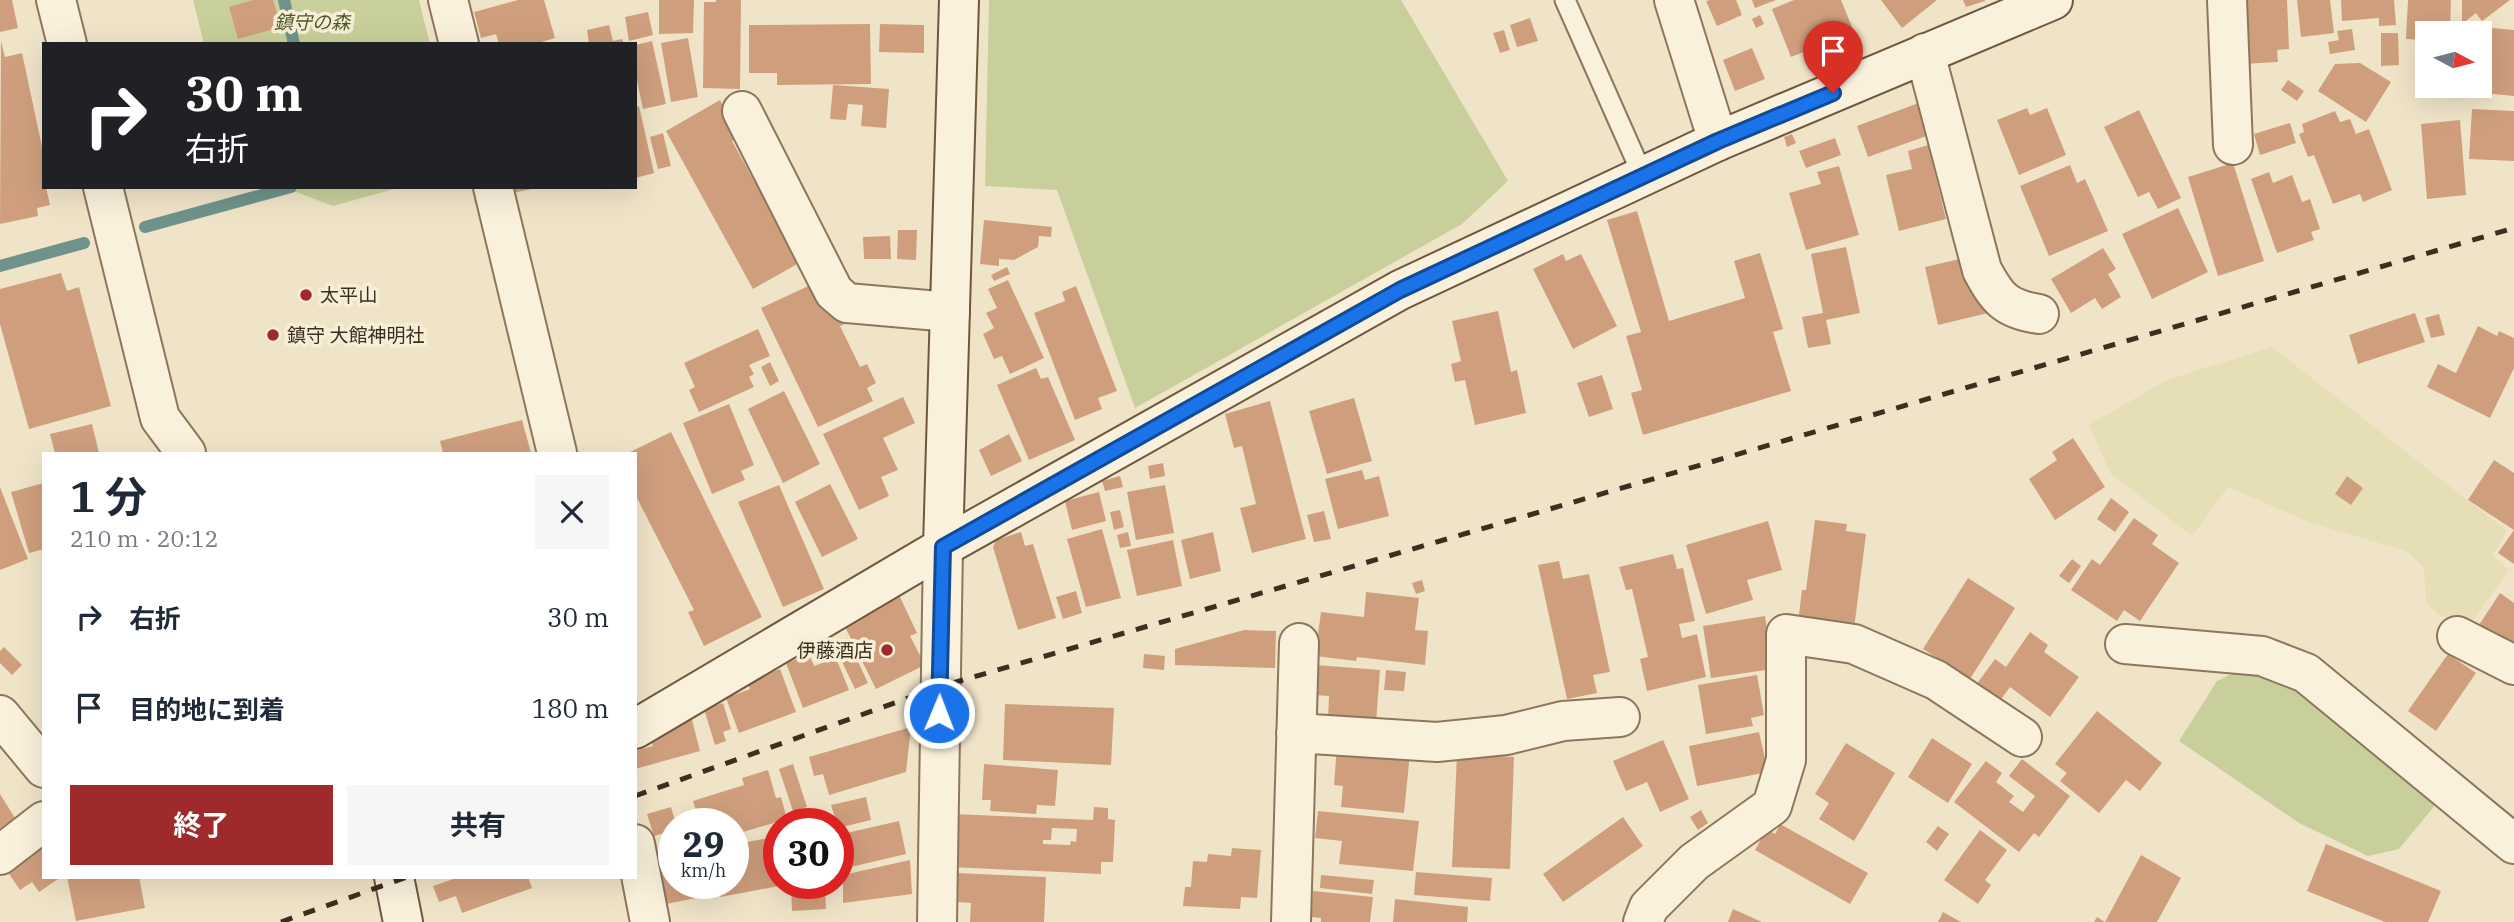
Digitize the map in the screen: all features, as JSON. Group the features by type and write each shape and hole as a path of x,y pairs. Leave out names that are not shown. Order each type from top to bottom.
{"street":[{"path":"56,0 66,42"},
{"path":"448,0 458,42"},
{"path":"937,922 943,547 959,0"},
{"path":"1674,0 1718,141"},
{"path":"637,728 943,547 1400,290 1718,141 2053,0"},
{"path":"2227,0 2233,145"},
{"path":"1925,53 1982,270 1997,298 2024,312 2039,314"},
{"path":"742,111 834,292 847,303 950,312"},
{"path":"103,189 160,418 185,452"},
{"path":"493,189 557,452"},
{"path":"1643,922 1649,907 1695,862 1772,806 1786,760 1786,634 1854,643 1936,680 2022,737"},
{"path":"2457,636 2514,664"},
{"path":"1292,922 1299,643"},
{"path":"2125,643 2262,656 2306,673 2514,844"},
{"path":"0,715 42,766"},
{"path":"1296,733 1437,742 1506,735 1563,721 1620,717"},
{"path":"0,855 42,823"},
{"path":"637,854 650,922"},
{"path":"394,879 403,922"}],"lane":[{"path":"1565,0 1643,176"}],"shaded area":[{"path":"2272,347 2507,531 2492,555 2509,570 2469,626 2438,615 2426,603 2424,568 2406,551 2311,523 2228,487 2192,536 2110,473 2089,425 2167,380"}],"green space":[{"name":"鎮守の森","path":"193,0 419,0 430,42 204,42"},
{"path":"989,0 1401,0 1508,181 1462,224 1135,408 1057,190 985,186"},
{"path":"288,189 394,189 333,206"},
{"path":"2247,666 2268,668 2441,798 2399,849 2368,856 2299,823 2179,741 2217,681"}],"building":[{"path":"0,0 12,0 18,28 0,32"},
{"path":"253,0 273,0 281,27 238,39 229,7"},
{"path":"518,0 544,0 555,38 542,42 498,42 496,34 481,38 474,12"},
{"path":"659,0 694,0 693,33 659,34"},
{"path":"741,0 740,89 703,88 704,2"},
{"path":"1736,0 1742,15 1717,26 1706,1"},
{"path":"1752,0 1776,0 1755,8"},
{"path":"1794,0 1841,0 1854,32 1791,57 1772,9"},
{"path":"1881,0 1937,0 1902,28"},
{"path":"1963,0 1985,0 1985,1 1966,7"},
{"path":"2240,0 2287,0 2289,49 2277,50 2278,62 2243,64"},
{"path":"2297,0 2330,0 2334,33 2301,37"},
{"path":"2341,0 2394,0 2396,25 2379,26 2379,18 2342,21"},
{"path":"2408,0 2451,0 2450,21 2415,21 2415,39 2406,39"},
{"path":"2462,0 2510,0 2482,21 2476,13 2462,21"},
{"path":"648,12 653,35 629,41 625,17"},
{"path":"1760,15 1764,24 1756,28 1752,19"},
{"path":"1530,18 1538,41 1517,47 1510,25"},
{"path":"870,24 871,84 777,85 777,73 749,73 749,25"},
{"path":"880,24 924,25 924,53 879,52"},
{"path":"609,25 613,41 622,39 623,42 589,42 587,30"},
{"path":"2492,28 2514,30 2514,96 2492,94"},
{"path":"2352,29 2355,50 2330,54 2328,42 2339,40 2337,31"},
{"path":"1504,30 1510,50 1500,53 1493,33"},
{"path":"2381,33 2398,33 2399,65 2381,66"},
{"path":"688,38 698,97 671,102 661,43"},
{"path":"1,41 5,57 22,53 42,147 42,189 46,189 50,205 37,208 38,216 0,224"},
{"path":"652,41 666,104 643,109 637,80 637,45"},
{"path":"1752,48 1765,79 1735,91 1723,60"},
{"path":"2360,63 2391,82 2366,122 2318,91 2335,64"},
{"path":"2288,80 2304,91 2297,101 2281,90"},
{"path":"833,85 889,89 886,128 861,126 863,105 848,104 846,120 830,119"},
{"path":"720,100 740,137 732,141 778,224 806,259 753,289 666,131"},
{"path":"1921,102 1932,134 1868,157 1857,126"},
{"path":"637,106 654,173 637,177"},
{"path":"2027,108 2030,115 2047,108 2066,155 2019,175 1997,120"},
{"path":"2472,109 2514,111 2514,161 2469,159"},
{"path":"2139,110 2181,198 2158,209 2149,192 2138,197 2104,127"},
{"path":"2335,111 2340,122 2350,119 2356,134 2369,129 2392,190 2363,202 2360,194 2333,204 2314,155 2308,157 2299,134 2304,132 2302,124"},
{"path":"2460,120 2466,195 2427,199 2421,124"},
{"path":"2290,123 2296,143 2260,155 2254,134"},
{"path":"663,133 671,166 658,169 650,137"},
{"path":"1792,134 1796,143 1787,147 1784,137"},
{"path":"1835,138 1841,155 1806,168 1799,151"},
{"path":"1928,145 1946,219 1899,231 1886,175 1912,169 1908,151"},
{"path":"2233,163 2264,261 2218,276 2188,177"},
{"path":"2070,165 2077,183 2085,179 2108,231 2049,256 2020,186"},
{"path":"1839,166 1859,235 1806,250 1789,193 1821,184 1817,172"},
{"path":"2269,172 2273,183 2292,175 2302,202 2310,199 2320,229 2311,232 2314,240 2277,253 2251,179"},
{"path":"512,189 531,189 513,193"},
{"path":"2178,208 2208,272 2152,299 2122,234"},
{"path":"1637,211 1669,321 1745,298 1734,261 1760,253 1783,329 1773,332 1791,391 1643,435 1631,393 1642,390 1626,336 1641,332 1607,220"},
{"path":"984,220 1052,227 1051,237 1039,236 1038,247 1014,260 999,259 999,266 980,264"},
{"path":"898,230 917,230 916,260 897,259"},
{"path":"890,236 891,259 864,259 863,237"},
{"path":"1846,247 1860,313 1826,320 1831,344 1808,348 1802,317 1823,313 1811,254"},
{"path":"2103,248 2116,269 2108,274 2121,297 2102,309 2095,298 2071,313 2051,279"},
{"path":"1563,254 1566,261 1581,254 1617,326 1573,349 1533,269"},
{"path":"1964,258 1981,281 1988,313 1938,325 1925,267"},
{"path":"1007,267 1010,274 994,281 991,275"},
{"path":"61,273 67,291 79,287 111,406 29,429 0,324 0,289"},
{"path":"1008,280 1044,358 1010,374 1002,356 994,359 983,334 994,328 986,313 997,308 988,289"},
{"path":"817,282 837,303 847,323 840,326 860,367 867,364 876,383 867,388 873,401 818,427 761,308"},
{"path":"1076,286 1117,391 1098,398 1102,409 1075,420 1034,313 1065,301 1062,292"},
{"path":"1498,311 1511,372 1517,370 1526,413 1475,425 1465,380 1455,382 1451,364 1461,361 1452,321"},
{"path":"2415,313 2425,342 2358,364 2349,335"},
{"path":"2439,314 2445,335 2431,338 2425,318"},
{"path":"2478,326 2497,336 2499,331 2514,338 2514,368 2490,418 2427,387 2438,364 2456,373"},
{"path":"758,329 770,356 749,365 754,374 749,377 754,387 699,412 689,390 695,387 684,363"},
{"path":"770,362 779,381 770,386 761,367"},
{"path":"1036,368 1041,379 1048,377 1075,440 1029,460 997,385"},
{"path":"1602,375 1613,409 1589,417 1577,383"},
{"path":"784,391 820,464 783,483 748,409"},
{"path":"903,397 915,423 883,438 898,470 881,477 889,496 859,510 823,434"},
{"path":"1354,398 1372,461 1327,474 1309,411"},
{"path":"1270,401 1306,539 1252,553 1240,508 1256,504 1242,446 1234,448 1225,414"},
{"path":"729,404 754,465 741,471 745,480 712,494 683,423"},
{"path":"522,420 531,452 443,452 440,441"},
{"path":"92,424 99,452 55,452 50,434"},
{"path":"671,432 762,617 704,646 688,612 694,610 637,498 637,452 630,452"},
{"path":"1009,434 1022,461 991,476 979,450"},
{"path":"2073,438 2105,487 2055,520 2029,479 2057,460 2052,452"},
{"path":"2494,460 2514,473 2514,530 2468,500"},
{"path":"1163,463 1165,476 1150,479 1148,466"},
{"path":"1362,470 1365,480 1379,476 1389,516 1338,529 1325,479"},
{"path":"1120,476 1123,487 1105,491 1102,481"},
{"path":"2347,476 2363,488 2351,505 2335,494"},
{"path":"42,484 42,550 29,553 11,492"},
{"path":"830,484 858,539 822,557 795,502"},
{"path":"779,485 824,589 783,607 738,502"},
{"path":"1165,485 1174,533 1136,540 1127,492"},
{"path":"0,487 28,559 0,570"},
{"path":"1099,492 1106,521 1072,530 1065,501"},
{"path":"2111,498 2129,512 2115,532 2097,519"},
{"path":"1120,510 1124,527 1114,530 1110,512"},
{"path":"1324,511 1331,539 1314,542 1307,515"},
{"path":"2134,518 2158,535 2152,544 2179,563 2140,621 2124,610 2117,621 2071,590 2092,559 2100,565"},
{"path":"1815,520 1847,524 1846,531 1866,534 1854,629 1798,622 1802,590 1806,590"},
{"path":"1768,521 1782,570 1747,580 1753,600 1706,614 1686,545"},
{"path":"1102,529 1121,598 1086,607 1067,539"},
{"path":"2514,530 2514,564 2498,553"},
{"path":"1021,532 1025,546 1033,544 1056,618 1018,630 993,547 996,540"},
{"path":"1128,532 1131,546 1120,548 1117,535"},
{"path":"1213,532 1221,571 1190,579 1181,540"},
{"path":"1173,540 1182,586 1137,596 1127,550"},
{"path":"1673,554 1677,569 1683,568 1695,621 1679,624 1682,638 1697,634 1706,677 1647,691 1640,659 1648,657 1632,589 1626,590 1619,567"},
{"path":"2072,559 2081,566 2069,583 2059,576"},
{"path":"1559,561 1563,579 1589,574 1610,672 1593,675 1597,693 1567,699 1538,565"},
{"path":"1968,578 2015,608 1970,679 1923,649"},
{"path":"1422,580 1425,591 1416,594 1412,583"},
{"path":"1076,591 1082,613 1063,619 1056,597"},
{"path":"1366,592 1419,598 1415,630 1428,631 1425,665 1357,657 1356,661 1315,656 1321,612 1364,617"},
{"path":"2500,593 2514,603 2514,647 2479,625"},
{"name":"伊藤酒店","path":"899,595 917,633 910,636 925,665 876,689 843,623"},
{"path":"1765,616 1773,669 1711,678 1703,626"},
{"path":"1244,630 1276,631 1275,668 1175,665 1175,649"},
{"path":"2030,632 2048,645 2044,652 2079,677 2050,717 2010,687 1999,702 1976,685 1995,659 2006,667"},
{"path":"847,638 868,683 855,689 834,645"},
{"path":"4,647 22,665 12,675 0,663 0,651"},
{"path":"809,654 814,666 836,658 849,690 803,708 786,663"},
{"path":"1144,654 1165,656 1164,670 1143,668"},
{"path":"2448,654 2476,673 2436,731 2408,711"},
{"path":"1316,665 1380,670 1376,723 1328,719 1329,696 1314,695"},
{"path":"780,669 796,712 739,733 726,698 750,689 747,681"},
{"path":"1386,670 1406,672 1404,691 1384,690"},
{"path":"1757,675 1764,715 1751,718 1753,726 1706,734 1698,685"},
{"path":"723,703 731,729 723,732 726,741 715,745 704,709"},
{"path":"1005,704 1114,708 1111,765 1003,760"},
{"path":"2097,711 2162,763 2140,791 2126,780 2099,813 2060,781 2067,773 2055,764"},
{"path":"691,716 700,751 637,768 637,750 653,746 650,738"},
{"path":"911,727 906,772 829,795 823,774 814,776 809,757"},
{"path":"1759,732 1768,772 1697,786 1689,746"},
{"path":"1932,738 1972,764 1948,803 1908,777"},
{"path":"1663,740 1689,799 1660,812 1647,782 1626,791 1613,761"},
{"path":"1846,743 1895,773 1854,841 1819,819 1829,803 1815,794"},
{"path":"1337,746 1410,753 1404,813 1341,807 1343,786 1334,785"},
{"path":"1457,754 1514,757 1510,869 1452,867"},
{"path":"2022,759 2070,796 2039,837 2034,833 2019,852 1954,802 1986,761 2002,773 1996,782 2014,796 2009,802 2023,812 2035,796 2009,776"},
{"path":"793,764 807,807 792,808 779,769"},
{"path":"984,764 1058,770 1055,806 1037,805 1036,814 990,811 991,800 982,800"},
{"path":"768,770 776,798 781,797 784,808 763,808 763,826 749,830 749,808 695,808 693,801 744,785 742,778"},
{"path":"0,794 15,818 0,828"},
{"path":"866,797 871,820 854,824 854,808 832,808 831,805"},
{"path":"1094,807 1108,808 1108,819 1115,820 1113,862 1101,862 1101,874 950,867 952,814 1093,820","holes":["1052,828 1077,829 1076,842 1071,841 1070,845 1043,844 1043,840 1051,840"]},
{"path":"1701,810 1708,823 1698,830 1690,817"},
{"path":"658,811 658,835 654,836 647,814"},
{"path":"1318,811 1419,821 1413,871 1339,864 1342,841 1315,838"},
{"path":"1623,817 1643,846 1563,902 1543,874"},
{"path":"899,821 906,854 854,866 854,831"},
{"path":"1780,824 1868,873 1850,904 1755,850 1767,829 1775,834"},
{"path":"1938,826 1949,834 1937,851 1926,842"},
{"path":"1980,830 2007,850 1985,880 1991,885 1978,904 1944,880"},
{"path":"763,839 763,889 749,892 749,842"},
{"path":"42,842 42,879 58,879 39,892 32,882 20,890 5,868"},
{"path":"2326,844 2441,891 2428,922 2385,922 2307,891"},
{"path":"1232,848 1261,850 1257,898 1241,897 1240,909 1183,906 1185,887 1191,887 1193,861 1207,862 1208,854 1231,856"},
{"path":"2141,855 2181,878 2157,922 2105,922"},
{"path":"910,860 912,894 843,903 843,899 854,899 854,873"},
{"path":"658,867 658,889 654,868"},
{"path":"1416,872 1492,878 1490,901 1414,895"},
{"path":"957,873 1046,877 1044,922 970,922 971,903 956,902"},
{"path":"1321,875 1374,880 1372,894 1320,888"},
{"path":"67,879 139,879 145,908 76,921"},
{"path":"453,879 529,879 532,888 462,913 456,896 439,902 433,886"},
{"path":"1313,891 1373,897 1370,922 1321,922 1321,918 1311,917"},
{"path":"660,899 691,899 661,905"},
{"path":"792,899 825,899 826,909 792,911"},
{"path":"1395,899 1468,907 1467,922 1393,922"},
{"path":"1733,909 1762,922 1728,922"},
{"path":"1943,912 1961,922 1938,922"}],"waterway":[{"path":"284,0 294,42"},
{"path":"145,227 284,189"},
{"path":"0,266 84,243"}],"railway":[{"path":"637,795 939,687 2514,228"},
{"path":"281,922 401,879"}],"place":[{"name":"太平山","path":"306,295"},
{"name":"鎮守 大館神明社","path":"273,335"},
{"name":"伊藤酒店","path":"887,650"}],"route":[{"path":"939,713 943,547 1400,290 1718,141 1833,93"}]}
